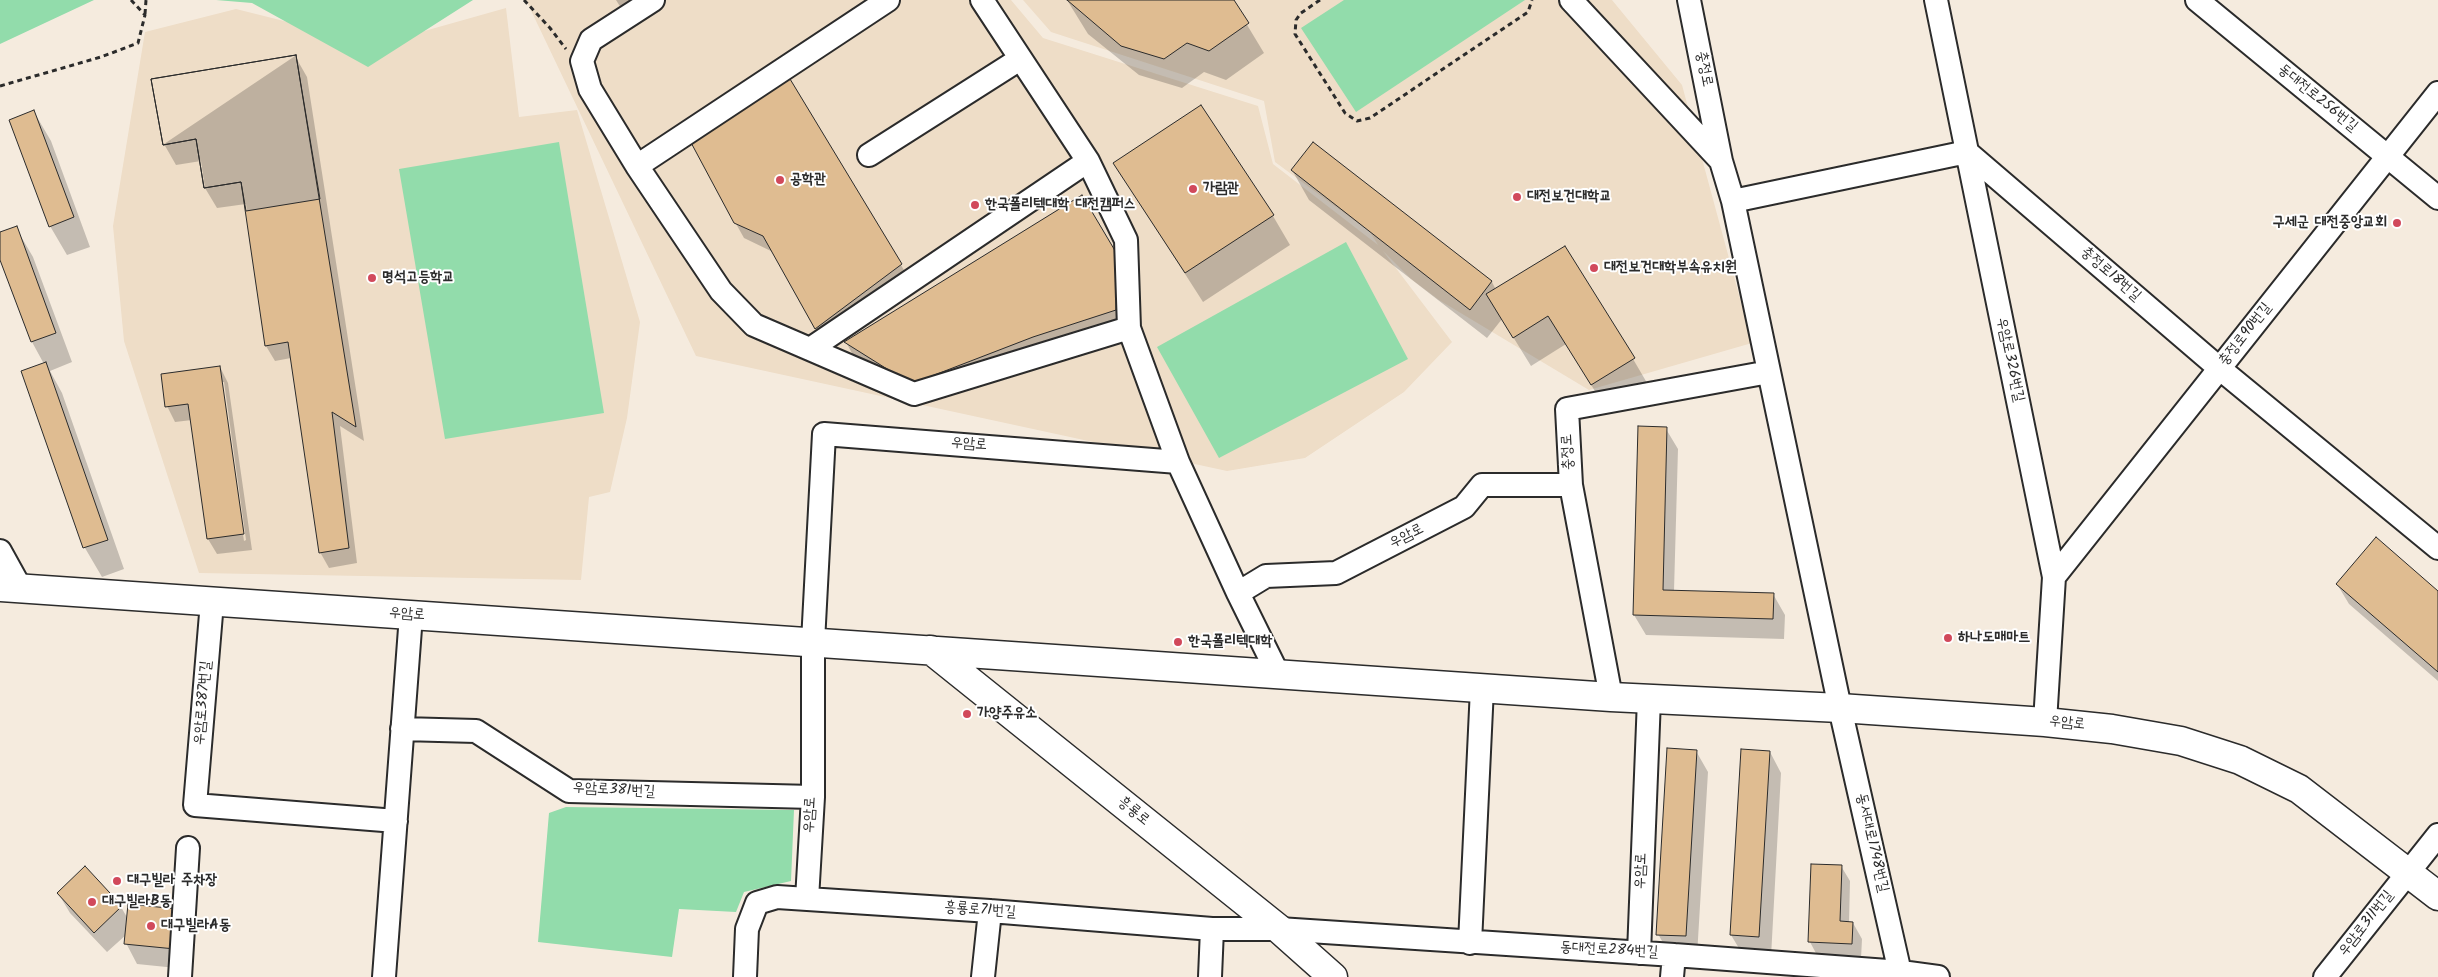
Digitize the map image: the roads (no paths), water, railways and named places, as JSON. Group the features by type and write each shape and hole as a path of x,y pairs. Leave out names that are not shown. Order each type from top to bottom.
{"main road":[{"name":"우암로","path":"10,588 1649,699 1840,708 2044,722 2112,729 2181,741 2240,760 2299,789 2438,896"},
{"name":"흥룡로","path":"931,650 1279,930 1333,977"}],"street":[{"path":"653,0 591,40 582,61 590,89 637,166 722,291 754,325 914,394 1129,328"},
{"path":"637,166 888,0"},
{"path":"982,0 1088,161 1126,240 1129,328 1178,462 1238,593 1278,674"},
{"path":"1571,0 1721,161"},
{"name":"충정로","path":"1689,0 1721,161 1733,201 1840,708"},
{"name":"우암로326번길","path":"1936,0 2054,576 2044,722"},
{"name":"동대전로256번길","path":"2197,0 2438,198"},
{"path":"869,154 1020,59"},
{"name":"충정로90번길","path":"2054,576 2438,93"},
{"path":"1733,201 1967,152"},
{"name":"충정로18번길","path":"1967,152 2219,368 2438,548"},
{"path":"810,349 1088,161"},
{"name":"충정로","path":"1611,696 1571,486 1567,409 1769,372"},
{"name":"우암로","path":"807,899 813,797 813,642 824,434 1178,462"},
{"name":"우암로","path":"1238,593 1266,576 1336,573 1464,508 1482,485 1571,486"},
{"path":"0,551 10,588"},
{"name":"우암로387번길","path":"212,602 195,805 396,821"},
{"path":"384,977 410,615"},
{"path":"1470,943 1482,688"},
{"name":"우암로","path":"1639,953 1649,699"},
{"name":"동서대로1748번길","path":"1840,708 1901,975"},
{"name":"우암로381번길","path":"402,729 476,731 569,791 813,797"},
{"name":"우암로311번길","path":"2325,977 2438,835"},
{"path":"180,977 188,848"},
{"name":"흥룡로71번길","path":"745,977 747,930 757,904 777,897 990,911 1212,929 1279,930"},
{"path":"983,977 990,911"},
{"path":"1210,977 1212,929"},
{"name":"동대전로284번길","path":"1279,930 1639,953 1673,966 1938,977"}],"place":[{"name":"공학관","path":"780,180"},
{"name":"가람관","path":"1193,189"},
{"name":"대전보건대학교","path":"1517,197"},
{"name":"한국폴리텍대학 대전캠퍼스","path":"975,205"},
{"name":"구세군 대전중앙교회","path":"2397,223"},
{"name":"대전보건대학부속유치원","path":"1594,268"},
{"name":"명석고등학교","path":"372,278"},
{"name":"하나도매마트","path":"1948,638"},
{"name":"한국폴리텍대학","path":"1178,642"},
{"name":"가양주유소","path":"967,714"},
{"name":"대구빌라 주차장","path":"117,881"},
{"name":"대구빌라B동","path":"92,902"},
{"name":"대구빌라A동","path":"151,926"}]}
